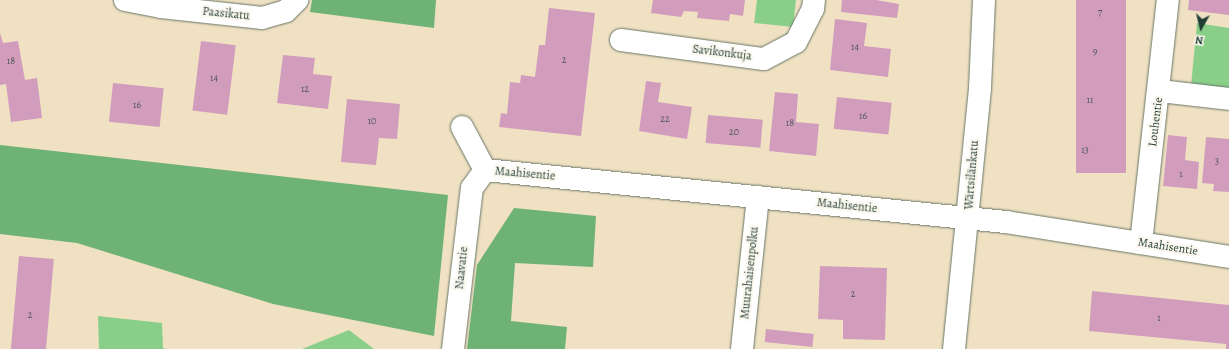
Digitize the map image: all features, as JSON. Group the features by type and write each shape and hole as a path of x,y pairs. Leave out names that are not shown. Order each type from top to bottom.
{"street":[{"name":"Paasikatu","path":"125,0 161,7 262,18 286,11 297,0"},
{"name":"Savikonkuja","path":"621,40 764,59 796,42 813,9 814,0"},
{"name":"Wärtsilänkatu","path":"954,349 980,88 984,0"},
{"name":"Louhentie","path":"1141,243 1160,91 1168,0"},
{"path":"1160,91 1229,99"},
{"path":"462,127 486,170"},
{"name":"Maahisentie","path":"472,188 486,170 968,218 1229,257"},
{"name":"Naavatie","path":"453,349 472,188"},
{"name":"Muurahaisenpolku","path":"742,349 758,197"}],"green space":[{"path":"312,0 436,0 434,28 310,12"},
{"path":"757,0 796,0 793,27 754,23"},
{"path":"1197,23 1229,28 1229,90 1191,86"},
{"path":"0,145 448,195 434,336 273,304 77,243 0,234"},
{"path":"514,208 596,216 593,267 515,263 511,321 567,327 565,349 467,349 477,265"},
{"path":"98,316 162,323 163,348 166,349 99,349"},
{"path":"349,330 374,349 302,349"}],"building":[{"path":"653,0 745,0 743,16 730,14 729,21 697,18 698,12 684,11 681,17 651,13"},
{"path":"842,0 876,0 899,4 897,18 841,12"},
{"path":"1076,0 1126,0 1126,173 1076,173"},
{"path":"1189,0 1229,0 1229,15 1188,10"},
{"path":"549,8 595,13 581,136 499,127 501,113 507,114 510,82 520,83 521,75 535,77 539,45 545,45"},
{"path":"835,19 867,23 864,46 891,49 888,77 830,70"},
{"path":"0,33 3,43 18,41 25,80 37,78 42,118 11,122 6,84 0,85"},
{"path":"201,41 236,45 227,115 192,110"},
{"path":"283,55 315,58 313,74 332,76 328,109 277,103"},
{"path":"646,81 661,83 658,102 692,107 687,139 639,131"},
{"path":"113,83 164,88 160,127 109,122"},
{"path":"775,92 798,94 796,122 819,124 816,156 769,151"},
{"path":"837,97 892,103 888,135 834,129"},
{"path":"347,99 400,104 397,139 379,138 376,165 341,162"},
{"path":"708,115 763,120 760,148 706,143"},
{"path":"1168,135 1187,137 1185,160 1199,162 1197,189 1163,186"},
{"path":"1206,137 1229,139 1229,192 1213,191 1214,184 1202,183"},
{"path":"19,256 54,259 46,349 11,349"},
{"path":"820,266 887,268 885,340 843,339 843,320 818,319"},
{"path":"1092,291 1229,305 1229,349 1226,349 1226,344 1089,331"},
{"path":"766,329 814,334 812,347 765,342"}]}
